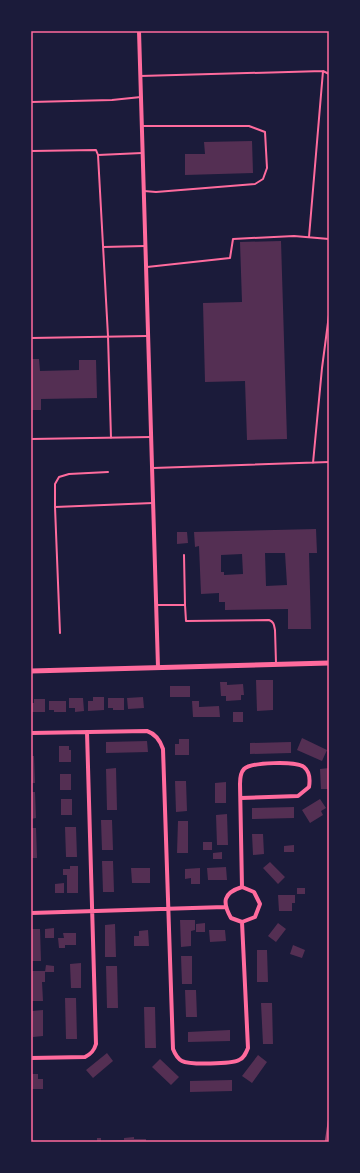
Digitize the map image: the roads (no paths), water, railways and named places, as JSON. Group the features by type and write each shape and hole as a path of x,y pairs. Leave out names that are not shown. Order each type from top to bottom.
{"street":[{"path":"139,31 158,667"},
{"path":"31,671 329,662"},
{"path":"31,733 147,731 153,733 161,743 163,749 173,1049 177,1058 183,1062 234,1062 243,1058 246,1053 248,1048 242,922"},
{"path":"31,1058 85,1056 94,1050 96,1044 87,732"},
{"path":"241,798 298,796 309,787 309,774 305,768 298,764 256,764 244,768 241,773 241,798 242,887"},
{"path":"242,887 254,892 260,904 255,917 242,922 231,918 225,907 226,898 232,890 242,887"},
{"path":"31,913 225,907"}],"lane":[{"path":"140,76 323,71 329,74"},
{"path":"309,237 323,71"},
{"path":"31,102 112,100 141,96"},
{"path":"142,126 249,126 265,132 267,168 262,179 255,184 156,192 144,191"},
{"path":"31,150 96,150 98,155 112,438"},
{"path":"98,155 143,153"},
{"path":"147,267 230,258 234,239 294,236 329,240"},
{"path":"102,247 146,246"},
{"path":"313,463 322,368 329,315"},
{"path":"31,338 149,336"},
{"path":"31,439 151,437"},
{"path":"153,468 329,462"},
{"path":"60,633 55,484 58,477 69,474 108,472"},
{"path":"55,507 154,502"},
{"path":"184,555 186,621 269,620 274,625 275,630 276,664"},
{"path":"157,606 185,605"}],"railway":[{"path":"326,1142 329,1121"}]}
